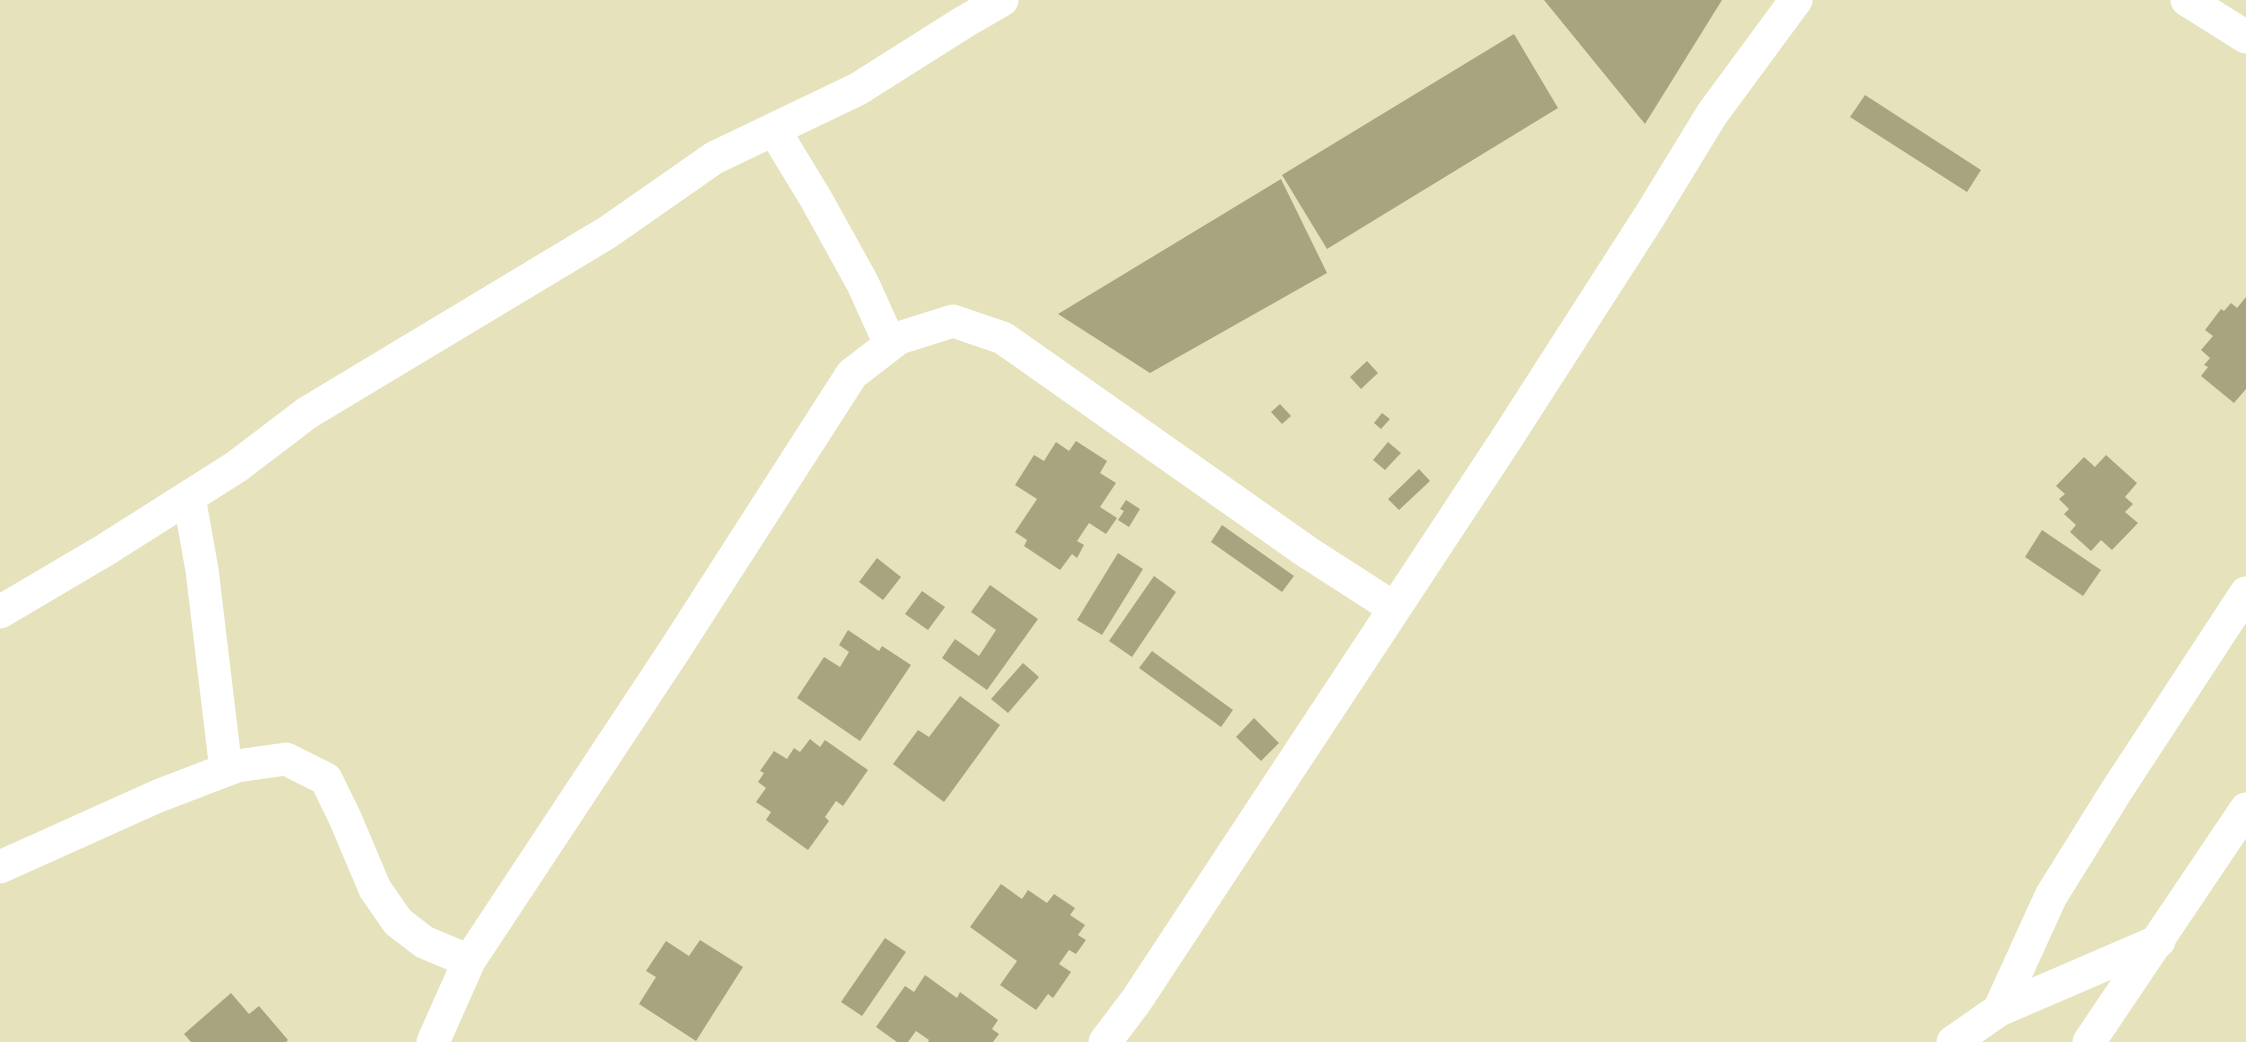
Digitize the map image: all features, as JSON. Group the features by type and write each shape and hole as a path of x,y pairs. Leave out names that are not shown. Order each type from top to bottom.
{"main road":[{"path":"0,612 189,497 236,466 306,413 608,232 714,158 858,90 1002,0"},
{"path":"1105,1042 1136,1001 1394,608 1649,217 1712,114 1796,0"},
{"path":"2187,0 2246,37"},
{"path":"774,130 816,199 863,284 890,344"},
{"path":"433,1042 469,961 674,651 852,374 899,338 953,321 1003,338 1297,546 1394,608"},
{"path":"189,497 202,570 226,770"},
{"path":"1979,1030 2051,896 2115,793 2246,593"},
{"path":"0,867 158,796 226,770 237,766 286,759 326,779 375,889 398,922 424,942 469,961"},
{"path":"2089,1042 2246,809"},
{"path":"1979,1030 2159,941"}],"building":[{"path":"1544,0 1722,0 1645,124"},
{"path":"1514,34 1558,108 1327,249 1282,175"},
{"path":"1865,95 1981,170 1967,192 1850,117"},
{"path":"1281,179 1327,273 1150,373 1058,314"},
{"path":"2246,297 2246,389 2234,403 2201,376 2208,367 2204,365 2210,358 2201,350 2213,336 2205,330 2221,309 2224,311 2231,303 2237,308"},
{"path":"1367,361 1378,373 1361,389 1350,377"},
{"path":"1280,404 1291,416 1282,424 1271,412"},
{"path":"1382,413 1390,419 1381,429 1374,423"},
{"path":"1076,441 1107,461 1100,473 1116,483 1100,507 1117,518 1106,534 1089,523 1077,541 1084,545 1077,558 1072,554 1060,570 1024,546 1027,540 1015,532 1037,499 1015,485 1034,455 1044,461 1056,442 1069,451"},
{"path":"1388,442 1401,453 1385,470 1373,460"},
{"path":"2106,455 2137,483 2125,497 2133,504 2125,512 2138,523 2112,550 2101,540 2091,551 2070,532 2076,525 2064,514 2069,509 2059,499 2065,494 2056,486 2084,457 2095,467"},
{"path":"1419,469 1430,481 1399,510 1388,499"},
{"path":"1126,500 1140,509 1129,527 1118,520 1124,511 1120,509"},
{"path":"1222,525 1294,576 1282,592 1211,542"},
{"path":"2042,530 2101,570 2083,596 2025,557"},
{"path":"1118,553 1143,569 1102,635 1077,620"},
{"path":"877,558 901,577 883,600 859,582"},
{"path":"1154,576 1176,592 1132,657 1109,641"},
{"path":"990,585 1038,619 987,690 942,658 955,639 979,656 996,630 971,612"},
{"path":"922,591 945,607 928,630 905,614"},
{"path":"848,630 879,651 882,646 911,665 860,741 797,698 824,657 840,667 849,652 839,645"},
{"path":"1152,651 1233,710 1221,727 1139,668"},
{"path":"1023,663 1039,677 1008,713 991,699"},
{"path":"960,696 1000,725 944,802 893,764 918,730 929,737"},
{"path":"1254,718 1279,743 1261,761 1236,737"},
{"path":"810,739 820,747 825,740 868,770 843,806 836,801 825,817 829,821 808,850 766,820 771,812 756,802 766,788 758,782 764,773 760,771 774,751 787,759 794,748 800,752"},
{"path":"1001,884 1022,899 1028,890 1047,903 1054,894 1075,908 1070,915 1085,925 1078,935 1086,940 1076,954 1069,950 1059,964 1071,972 1053,998 1048,994 1036,1010 1000,985 1017,961 970,927"},
{"path":"885,938 906,952 862,1016 841,1002"},
{"path":"700,940 743,967 696,1041 639,1004 656,977 646,971 666,941 689,956"},
{"path":"925,975 957,998 960,992 998,1020 992,1029 999,1034 993,1042 928,1042 929,1040 916,1031 908,1042 897,1042 876,1027 905,986 914,992"},
{"path":"231,993 249,1014 259,1006 288,1040 286,1042 191,1042 184,1034"}]}
